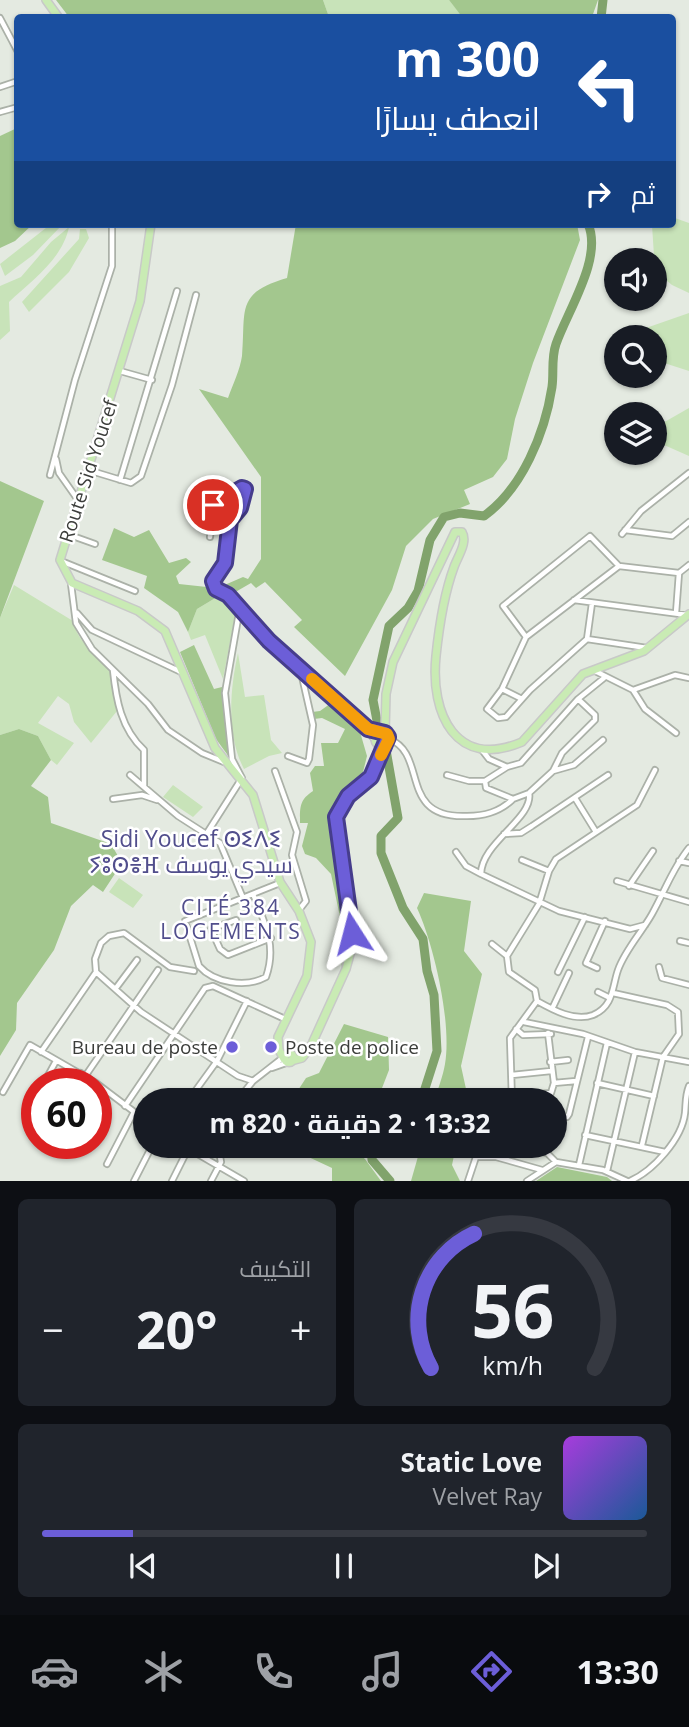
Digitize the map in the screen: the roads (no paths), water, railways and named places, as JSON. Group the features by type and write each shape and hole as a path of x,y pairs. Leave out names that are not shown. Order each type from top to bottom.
{"main road":[{"name":"Route Sid Youcef","path":"72,583 60,560 120,371 146,276 151,228"},
{"path":"72,583 155,621 172,643 215,748 256,802 281,882 309,934 311,955 303,986 278,1037 288,1058 302,1058 313,1041 346,969 353,943 336,817 342,802 371,777 376,765 393,662 428,594 452,535 461,532 464,541 449,582 439,636 437,685 442,710 455,737 462,744 482,750 509,747 522,742 567,690 592,669 622,661 648,648 689,615"}],"street":[{"path":"0,18 14,44"},
{"path":"50,475 75,380 112,266 112,228"},
{"path":"120,480 177,291"},
{"path":"88,470 131,483 141,476 172,385 196,295"},
{"path":"120,371 152,380"},
{"path":"55,458 59,473 78,500"},
{"path":"689,473 641,511 623,532 671,536 689,522"},
{"path":"210,537 214,503 242,488 245,489 240,508 230,520 225,563 213,581 216,589 240,607 269,641 368,729 400,746 426,804 436,813 453,817 484,815 495,812 513,799 529,793 553,771 562,753 595,720 595,715 578,699"},
{"path":"67,534 95,544"},
{"path":"526,637 503,606 590,536 619,566 679,573 689,565"},
{"path":"60,560 135,591"},
{"path":"592,603 587,639 506,717 499,718 487,706 502,689 526,637 619,566"},
{"path":"676,613 679,573"},
{"path":"72,583 80,633 148,704 168,730 202,753 225,762"},
{"path":"573,600 689,615"},
{"path":"207,833 241,783 241,771 232,759 225,694 240,607"},
{"path":"77,612 92,630 183,673"},
{"path":"587,639 648,648"},
{"path":"592,669 604,678 633,690 645,709 676,733"},
{"path":"113,670 122,718 133,740 144,750 144,787"},
{"path":"288,756 301,764 307,763 309,759 313,725 300,670"},
{"path":"633,690 675,675 689,678"},
{"path":"447,775 468,781 485,781 507,767 521,763 578,699 604,678"},
{"path":"502,689 522,699"},
{"path":"553,771 574,765 603,740"},
{"path":"482,750 489,760 507,767"},
{"path":"512,1088 510,1038 537,1002 535,990 509,972 507,956 539,904 549,871 556,859 637,805 655,770"},
{"path":"275,771 297,832 292,855 306,901 299,911"},
{"path":"130,775 177,816 220,843 243,898"},
{"path":"503,834 521,833 608,775"},
{"path":"485,781 486,788 491,793 513,799"},
{"path":"481,874 491,849 526,809 529,793"},
{"path":"113,799 142,795 161,801"},
{"path":"575,798 596,832"},
{"path":"537,1002 578,1017 591,1016 603,1009 612,996 618,970 646,925 679,861 689,848"},
{"path":"629,886 653,851"},
{"path":"456,852 466,866 539,904 634,929 646,925"},
{"path":"522,860 549,871"},
{"path":"679,861 689,863"},
{"path":"617,881 689,902"},
{"path":"253,894 271,938 272,958 266,977 258,981 228,982 199,966 185,921 281,882"},
{"path":"558,972 585,917"},
{"path":"236,920 211,929 220,950 228,954 271,938"},
{"path":"597,968 586,963 605,921"},
{"path":"41,1052 96,972 95,959 101,943 109,936 124,933 170,967 194,971"},
{"path":"680,941 689,943"},
{"path":"492,944 507,956"},
{"path":"116,988 137,960"},
{"path":"659,967 662,978 689,985"},
{"path":"87,1068 158,970"},
{"path":"96,972 133,1006 238,1076 253,1081"},
{"path":"552,1009 569,973"},
{"path":"125,1106 205,988 213,986 285,1019"},
{"path":"598,992 667,1004 678,1012 679,1034 663,1058 642,1146"},
{"path":"197,1088 216,1061 247,1001"},
{"path":"524,1022 588,1037 635,1052 689,1062"},
{"path":"516,1028 523,1035 549,1033 554,1083 552,1088"},
{"path":"567,1117 588,1037"},
{"path":"579,1165 607,1043"},
{"path":"3,1092 30,1045 71,1068"},
{"path":"607,1171 635,1052"},
{"path":"247,1088 253,1081 288,1058"},
{"path":"550,1062 568,1060"},
{"path":"52,1068 56,1061"},
{"path":"512,1075 551,1071"},
{"path":"554,1083 576,1082"},
{"path":"597,1083 654,1096"},
{"path":"552,1158 556,1162 607,1171 629,1181 650,1171 682,1123 689,1086"},
{"path":"112,1096 133,1111"},
{"path":"107,1164 133,1114"},
{"path":"585,1135 665,1152"},
{"path":"134,1181 146,1158"},
{"path":"172,1181 182,1158"},
{"path":"202,1158 244,1181"},
{"path":"211,1181 221,1162 220,1158"},
{"path":"468,1181 474,1158"},
{"path":"500,1158 543,1170"},
{"path":"527,1181 556,1162"}],"waterway":[{"path":"601,14 603,0"},
{"path":"378,726 373,700 389,626 408,608 418,591 430,540 444,517 460,513 484,516 498,505 530,459 549,405 556,344 588,268 591,252 589,228"},
{"path":"386,750 398,818 381,836 381,853 403,908 423,939 427,971 434,995 437,1051 425,1088"},
{"path":"372,1158 390,1181"}],"place":[{"name":"Bureau de poste","path":"232,1047"},
{"name":"Poste de police","path":"271,1047"}],"district":[{"name":"Sidi Youcef ⵙⵉⴷⵉ ⵢⵓⵙⴻⴼ سيدي يوسف","path":"191,851"},
{"name":"CITÉ 384 LOGEMENTS","path":"231,919"}]}
